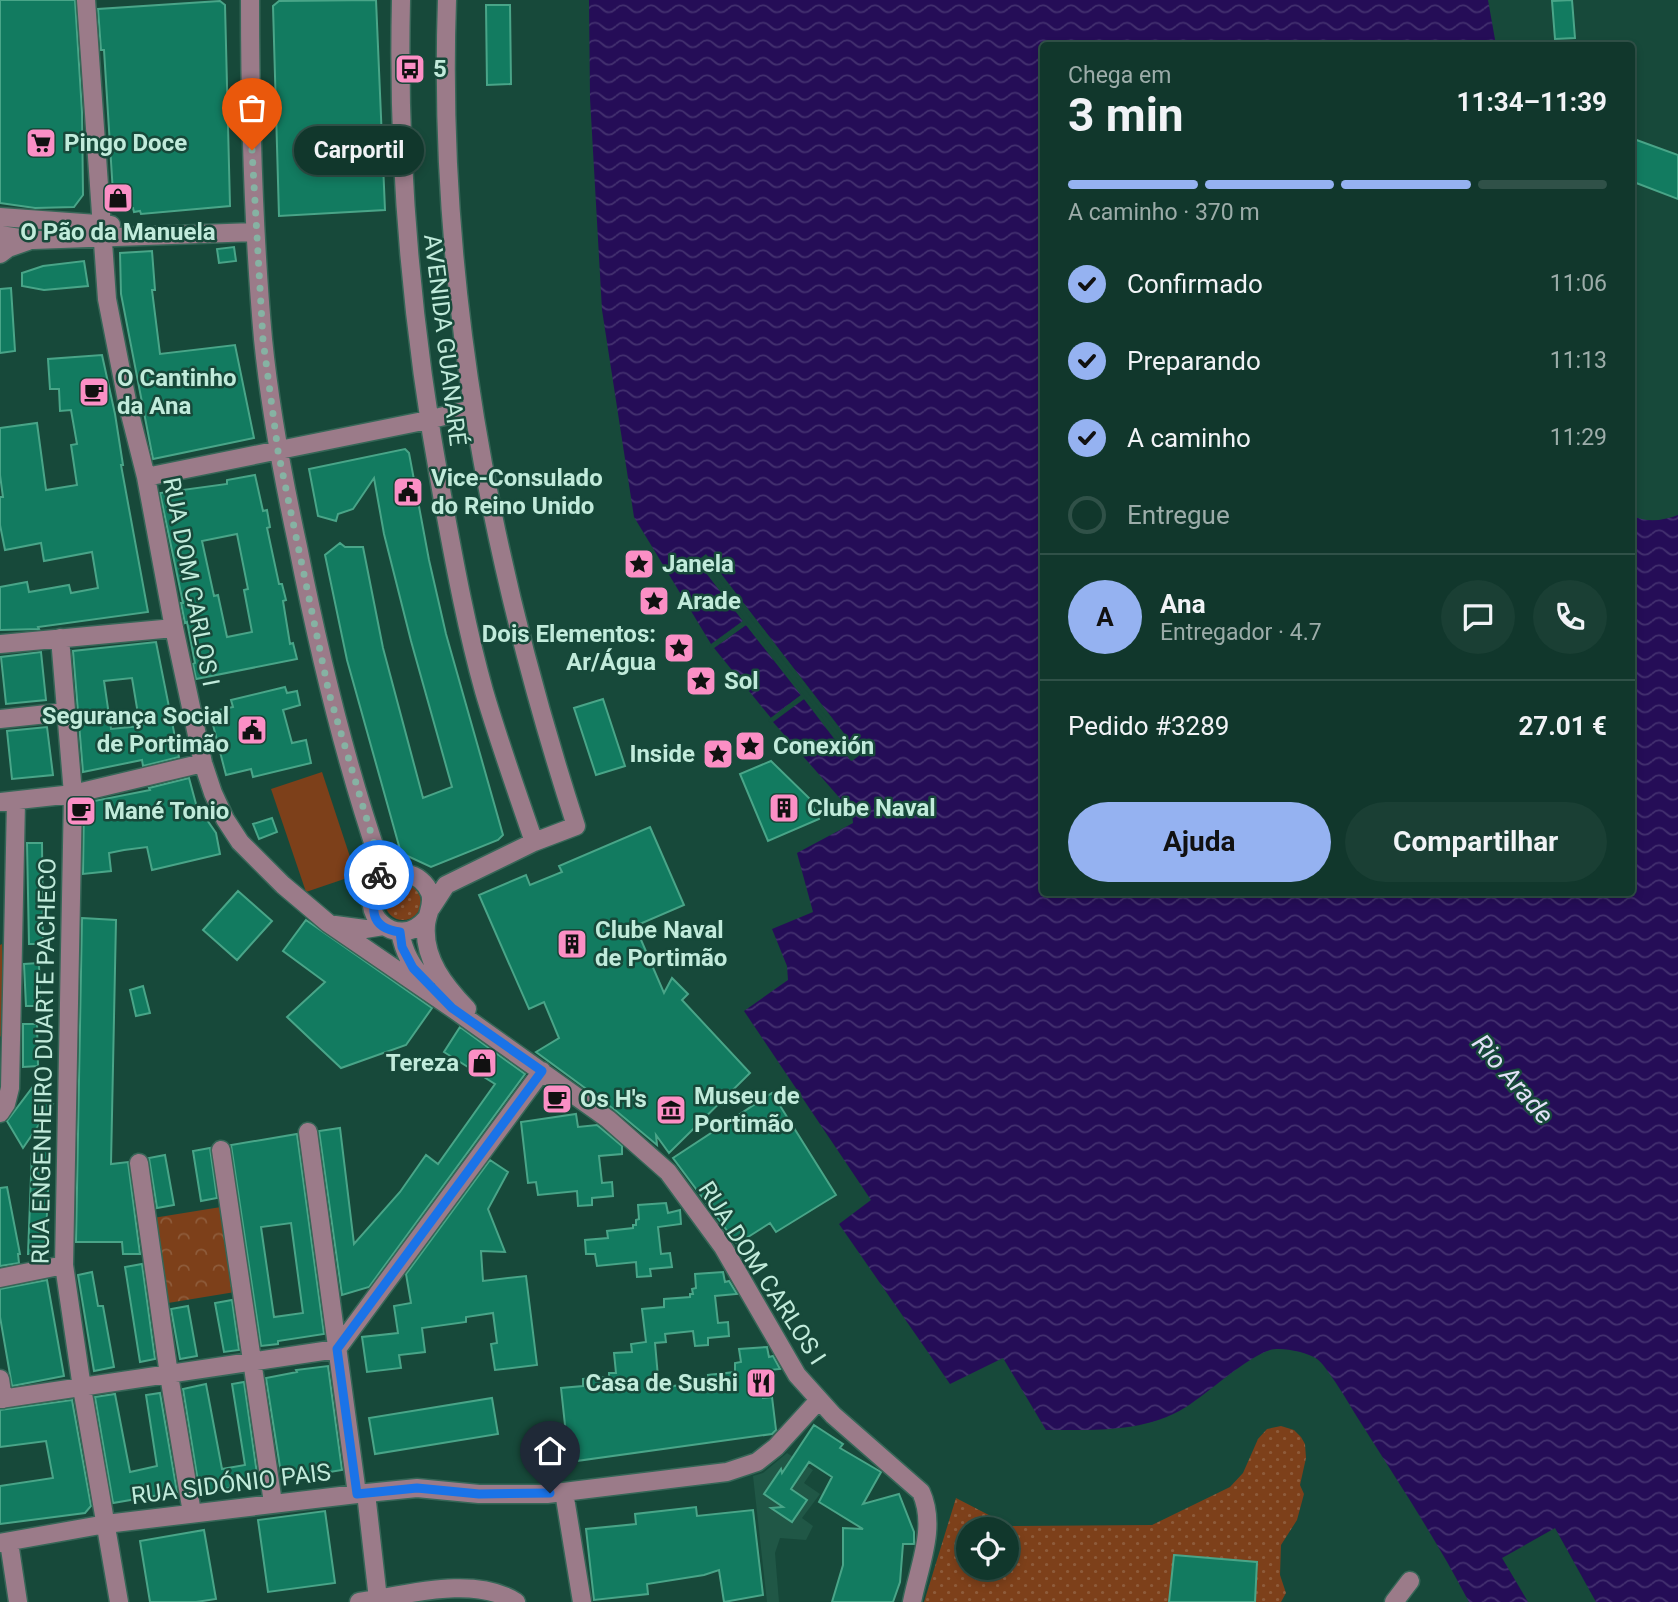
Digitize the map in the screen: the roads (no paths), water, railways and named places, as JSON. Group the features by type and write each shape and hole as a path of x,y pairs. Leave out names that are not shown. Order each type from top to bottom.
{"street":[{"name":"RUA DOM CARLOS I","path":"86,0 107,299 128,406 146,477 174,628 203,762 213,793 240,842 282,885 328,923 608,1119 668,1172 723,1247 797,1375 818,1401 921,1492 928,1506 927,1531 912,1602"},
{"path":"250,0 250,102 255,227 263,340 278,451 329,693 379,860 373,910 391,929 413,968 452,1008"},
{"name":"AVENIDA GUANARÉ","path":"401,0 401,145 409,272 428,420 456,572 484,690 534,842"},
{"path":"328,923 365,929 417,928 429,914 446,885 534,842 576,826 543,723 511,605 472,409 459,312 445,117 447,0"},
{"name":"RUA DOM CARLOS I","path":"71,222 88,218 93,192 94,98"},
{"path":"0,217 71,222 102,231"},
{"path":"0,254 20,243 33,240 102,231 255,227"},
{"path":"0,235 33,240"},
{"path":"146,477 472,409"},
{"path":"0,644 174,628"},
{"name":"RUA ENGENHEIRO DUARTE PACHECO","path":"60,638 73,794 64,1265 119,1602"},
{"path":"0,719 66,712"},
{"path":"0,1113 9,1096 6,1058 8,802 73,794 203,762"},
{"path":"377,887 392,876 410,875 421,880 428,890 429,914 425,936 436,970 452,993 496,1040"},
{"path":"0,1379 1,1399 337,1349 542,1071"},
{"path":"308,1132 337,1349 378,1599"},
{"path":"221,1150 273,1503"},
{"path":"139,1163 192,1513"},
{"path":"0,1278 64,1265"},
{"name":"RUA SIDÓNIO PAIS","path":"4,1543 106,1524 362,1493 417,1488 479,1494 564,1492 727,1472 757,1462 776,1447 818,1401"},
{"path":"564,1492 582,1602"},
{"path":"4,1543 18,1602"},
{"path":"1394,1602 1410,1581"},
{"path":"359,1602 466,1587 492,1590 516,1602"}],"water":[{"name":"Rio Arade","path":"589,0 1488,0 1495,42 1040,42 1040,896 1635,896 1635,516 1654,520 1678,515 1678,1602 1469,1602 1430,1533 1333,1378 1317,1359 1300,1352 1270,1350 1239,1367 1186,1407 1153,1422 1118,1428 1046,1430 1003,1358 950,1384 839,1224 871,1200 744,1011 788,980 787,966 772,929 813,912 797,853 853,823 852,812 773,722 804,699 851,761 860,754 706,555 697,561 743,621 711,644 634,517 602,310 590,98"},
{"path":"746,625 801,695 771,718 714,648"}],"place":[{"name":"5","path":"410,69"},
{"name":"Pingo Doce","path":"41,143"},
{"name":"Carportil","path":"252,150"},
{"name":"O Pão da Manuela","path":"118,198"},
{"name":"O Cantinho da Ana","path":"94,392"},
{"name":"Vice-Consulado do Reino Unido","path":"408,492"},
{"name":"Janela","path":"639,564"},
{"name":"Arade","path":"654,601"},
{"name":"Dois Elementos: Ar/Água","path":"679,648"},
{"name":"Sol","path":"701,681"},
{"name":"Segurança Social de Portimão","path":"252,730"},
{"name":"Conexión","path":"750,746"},
{"name":"Inside","path":"718,754"},
{"name":"Clube Naval","path":"784,808"},
{"name":"Mané Tonio","path":"81,811"},
{"name":"Clube Naval de Portimão","path":"572,944"},
{"name":"Tereza","path":"482,1063"},
{"name":"Os H's","path":"557,1099"},
{"name":"Museu de Portimão","path":"671,1110"},
{"name":"Casa de Sushi","path":"761,1383"}]}
